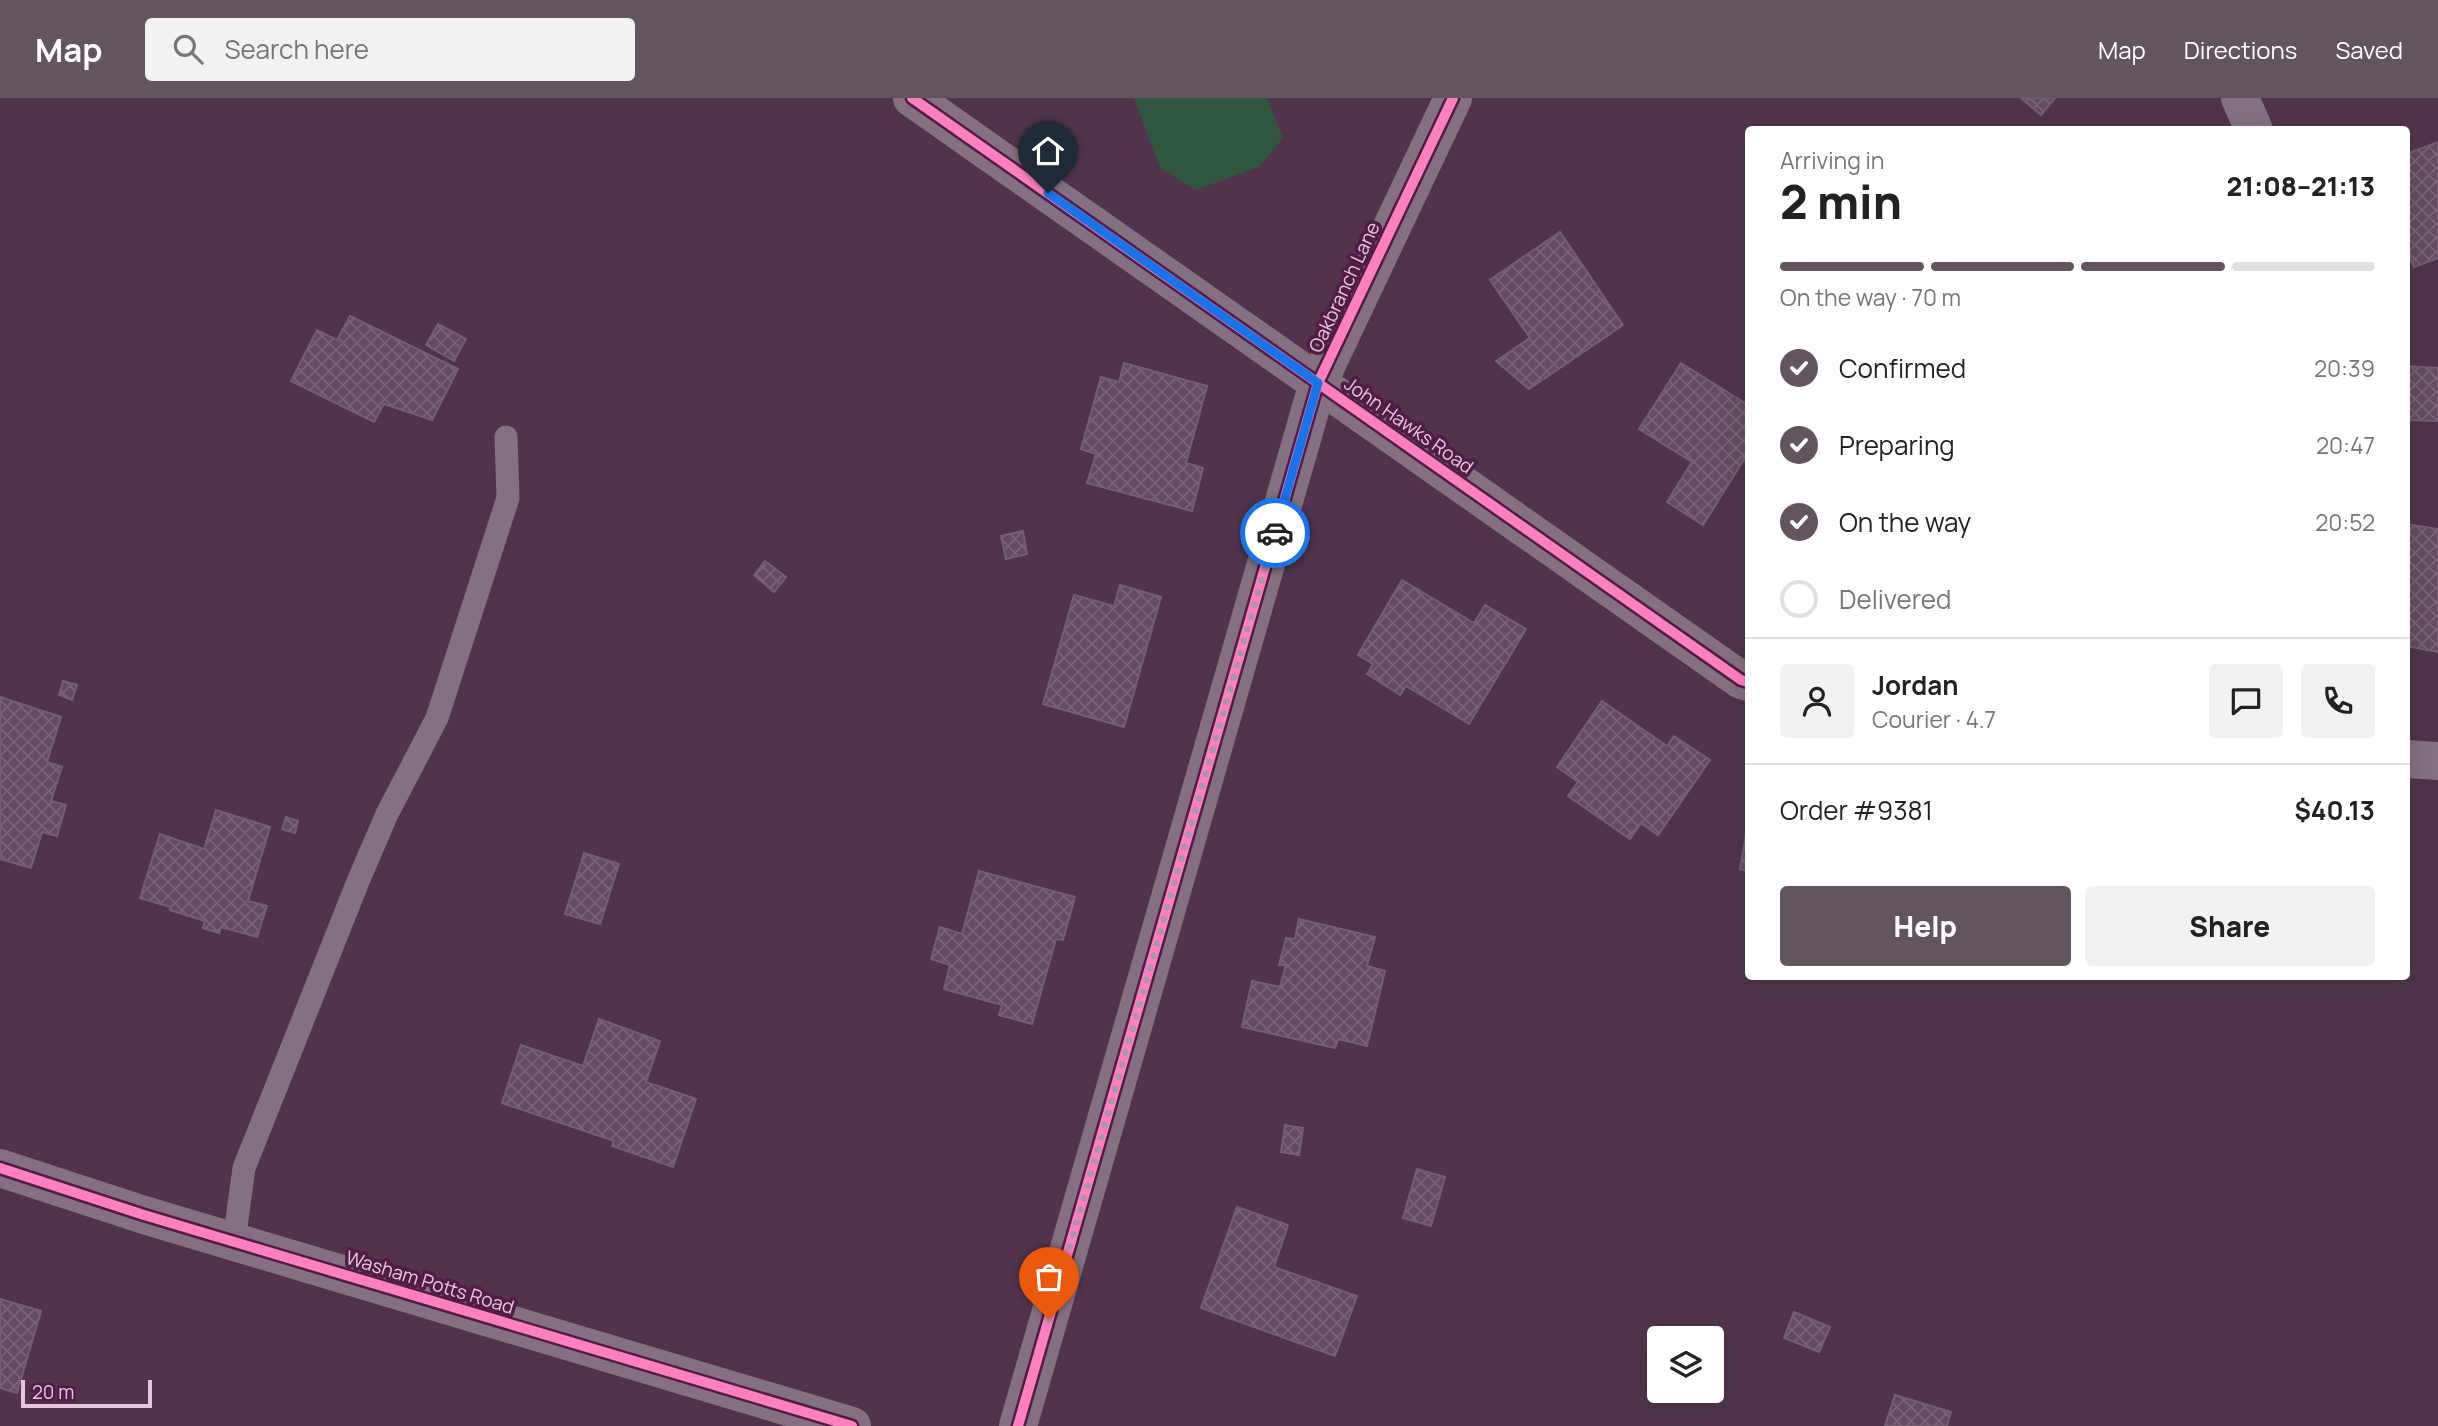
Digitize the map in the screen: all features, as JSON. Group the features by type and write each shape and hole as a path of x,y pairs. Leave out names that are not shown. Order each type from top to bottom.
{"street":[{"name":"John Hawks Road","path":"912,98 1745,681"},
{"name":"Oakbranch Lane","path":"1018,1426 1318,383 1453,98"},
{"path":"2240,98 2252,126"},
{"path":"2410,759 2438,761"},
{"name":"Washam Potts Road","path":"0,1168 852,1426"}],"lane":[{"path":"234,1241 244,1168 359,879 387,814 437,718 508,498 506,437"}],"green space":[{"path":"1134,98 1267,98 1283,138 1259,167 1195,190 1160,168"}],"building":[{"path":"2021,98 2055,98 2041,115"},
{"path":"2438,142 2438,258 2414,267 2410,257 2410,152"},
{"path":"1560,232 1623,325 1529,389 1496,361 1530,338 1490,280"},
{"path":"350,316 458,369 432,420 384,404 374,422 291,381 317,330 337,340"},
{"path":"438,324 466,339 454,361 426,345"},
{"path":"1124,363 1207,386 1186,463 1203,468 1192,511 1087,483 1096,454 1081,449 1101,377 1119,382"},
{"path":"1681,363 1745,403 1745,458 1703,525 1667,502 1692,462 1639,429"},
{"path":"2410,366 2438,368 2438,421 2410,420"},
{"path":"2410,525 2438,529 2438,652 2410,647"},
{"path":"1023,531 1027,554 1006,559 1001,536"},
{"path":"765,561 786,577 774,592 754,575"},
{"path":"1402,580 1474,623 1485,605 1526,629 1469,724 1406,686 1400,695 1367,674 1373,664 1358,655"},
{"path":"1120,585 1161,597 1124,727 1043,704 1074,595 1114,606"},
{"path":"63,681 77,685 72,700 59,695"},
{"path":"0,697 61,717 47,762 62,767 51,801 66,805 57,836 42,832 31,868 0,859"},
{"path":"1602,701 1667,746 1674,736 1710,760 1658,835 1641,823 1630,839 1568,796 1578,782 1557,767"},
{"path":"216,810 270,827 248,901 267,906 257,937 221,927 219,933 203,928 205,921 140,898 160,834 204,849"},
{"path":"286,817 298,821 295,833 282,829"},
{"path":"1745,840 1745,870 1740,869"},
{"path":"584,853 619,864 600,924 565,914"},
{"path":"979,871 1075,897 1063,940 1056,939 1032,1024 999,1015 1002,1005 944,989 950,965 931,959 940,927 962,934"},
{"path":"1299,919 1375,937 1367,966 1385,971 1367,1046 1338,1039 1335,1048 1242,1027 1252,981 1280,987 1286,965 1279,965 1286,938 1295,939"},
{"path":"599,1019 660,1041 646,1082 696,1099 673,1167 612,1146 614,1141 502,1103 521,1045 583,1066"},
{"path":"1285,1125 1303,1128 1299,1155 1281,1152"},
{"path":"1417,1169 1445,1177 1431,1226 1403,1218"},
{"path":"1237,1207 1288,1225 1274,1267 1357,1296 1335,1356 1201,1308"},
{"path":"0,1299 41,1311 17,1393 0,1388"},
{"path":"1794,1312 1830,1327 1819,1352 1784,1338"},
{"path":"1895,1395 1951,1412 1947,1426 1885,1426"}],"cycle path":[{"path":"912,98 1745,681"},
{"path":"1018,1426 1318,383 1453,98"},
{"path":"0,1168 144,1215 852,1426"}],"way so far":[{"path":"1049,1319 1275,533"}],"route":[{"path":"1048,193 1318,383 1275,533"}]}
